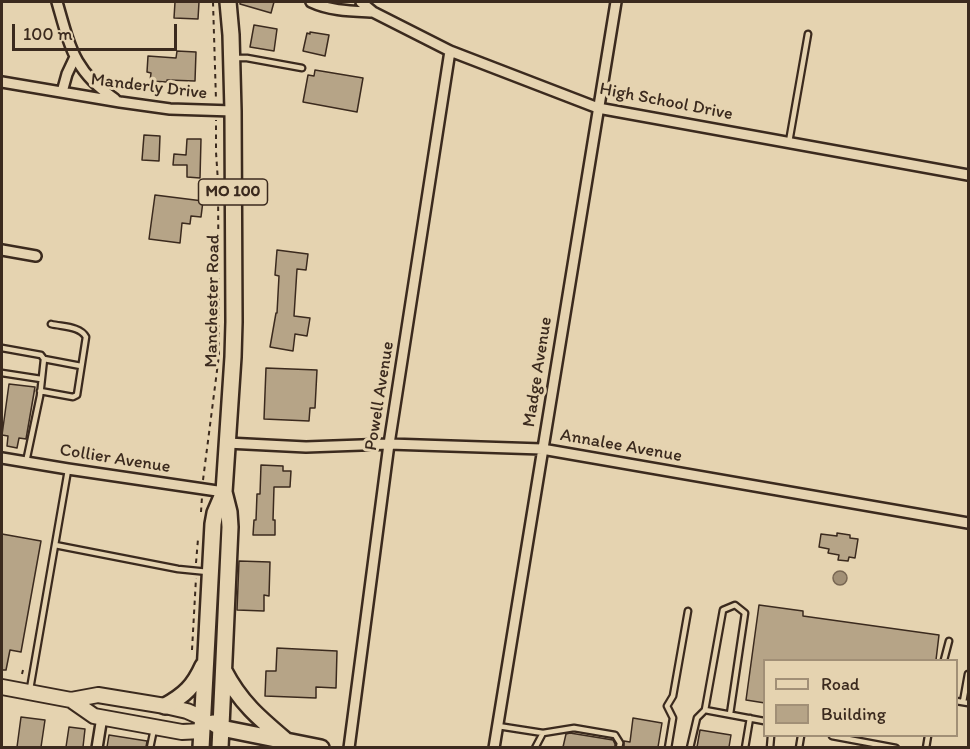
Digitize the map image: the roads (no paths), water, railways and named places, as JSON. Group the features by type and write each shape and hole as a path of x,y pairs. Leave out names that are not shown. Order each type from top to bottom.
{"main road":[{"name":"Manchester Road","path":"201,747 199,656 203,571 213,524 224,492 233,357 233,111 228,2"},
{"name":"Manchester Road","path":"220,747 230,527 230,512 224,492"},
{"path":"165,706 188,691 198,676 199,656"},
{"path":"224,671 236,693 248,707 287,741"},
{"path":"2,687 71,700 98,695 165,706 187,711 202,724 321,747"},
{"path":"71,700 94,716 182,732 202,724"}],"street":[{"path":"57,2 75,57 91,80 101,90 120,102"},
{"name":"High School Drive","path":"310,2 340,11 373,12"},
{"name":"High School Drive","path":"361,2 373,12 450,51 598,108 969,175"},
{"name":"Madge Avenue","path":"494,747 616,2"},
{"name":"Powell Avenue","path":"349,747 389,444 450,51"},
{"name":"Manderly Drive","path":"62,92 75,57"},
{"name":"Manderly Drive","path":"2,82 170,110 233,111"},
{"path":"2,250 36,256"},
{"name":"Annalee Avenue","path":"227,443 306,447 389,444 542,449 969,523"},
{"name":"Collier Avenue","path":"2,458 224,492"},
{"path":"97,747 102,717"}],"lane":[{"path":"789,142 808,34"},
{"path":"232,58 247,58 302,68"},
{"path":"40,392 73,397 77,395 85,333 51,324"},
{"path":"2,348 81,366"},
{"path":"26,462 40,392 43,357"},
{"path":"2,373 41,379"},
{"path":"30,692 68,469"},
{"path":"55,545 178,569 203,571"},
{"path":"690,747 697,718 705,710 723,610 735,605 745,613 730,714"},
{"path":"668,747 673,718 667,706 673,696 688,611"},
{"path":"944,659 949,641"},
{"path":"966,703 969,674"},
{"path":"705,710 763,721"},
{"path":"745,747 750,718"},
{"path":"497,725 543,733 574,728 615,735 620,743 619,747"},
{"path":"150,747 155,727"},
{"path":"535,747 543,733"},
{"path":"843,737 896,747"}]}
